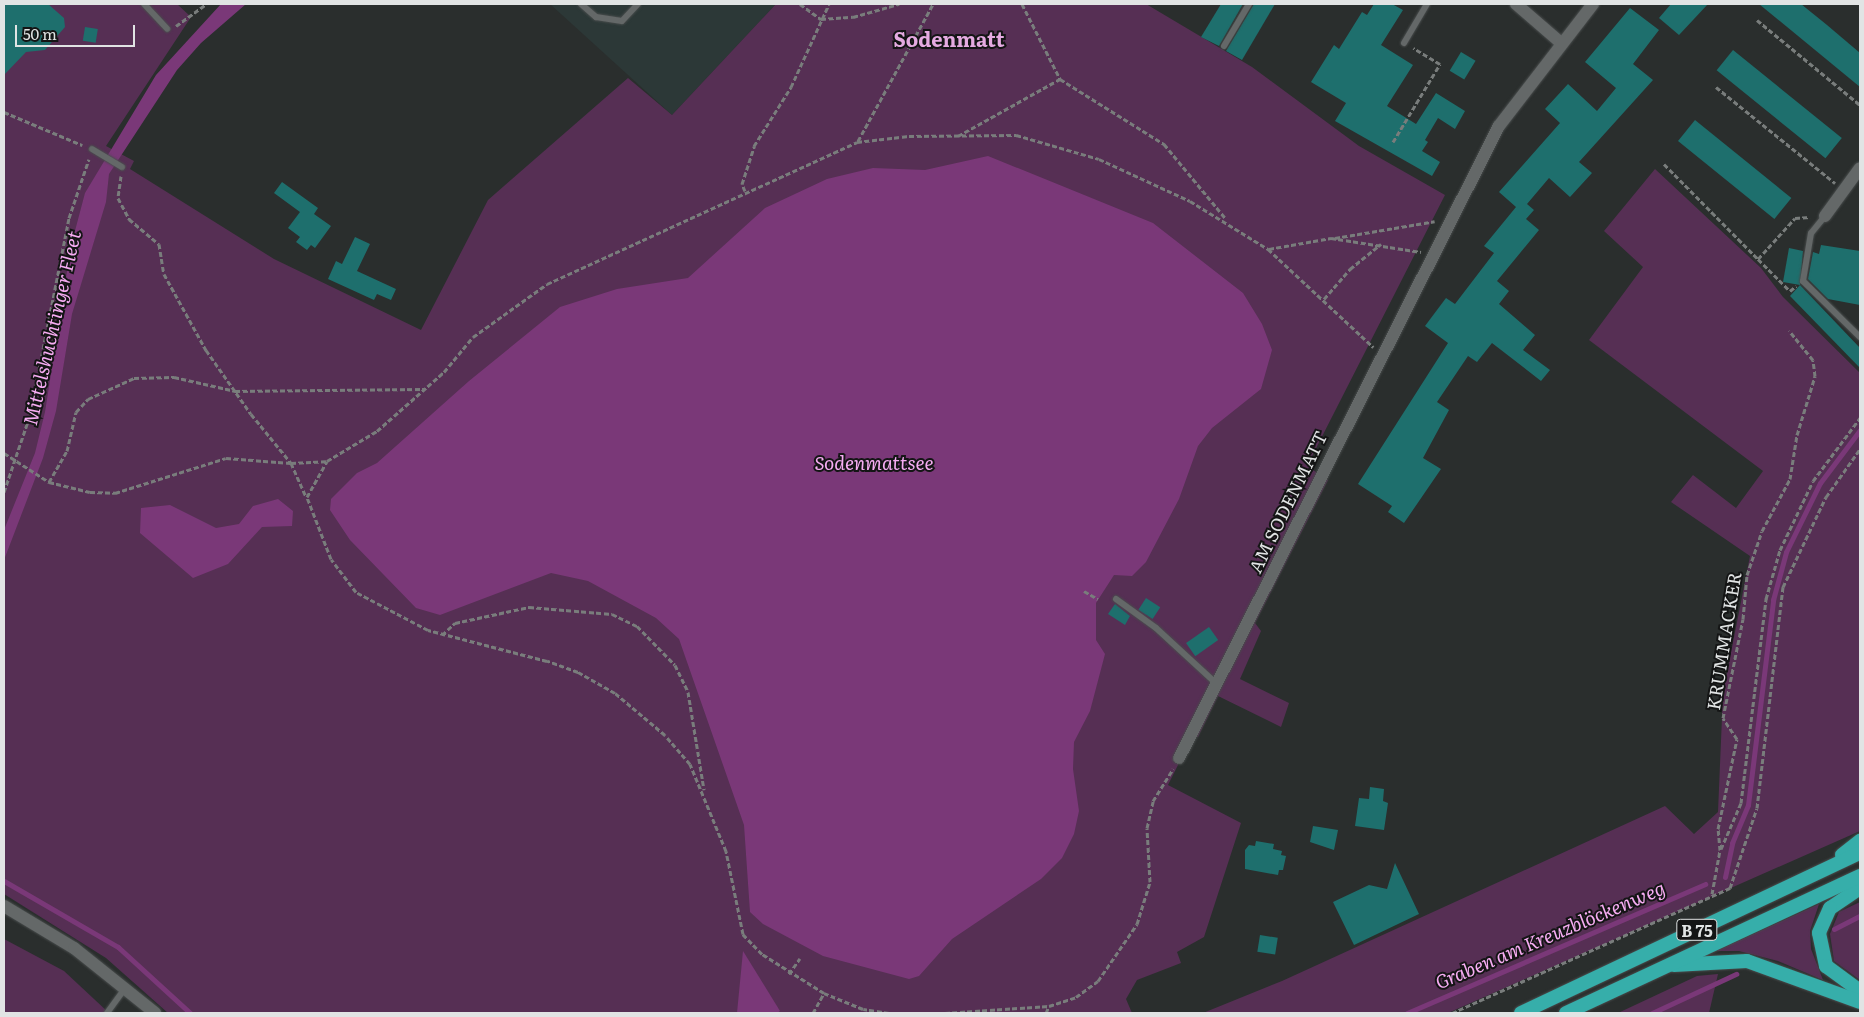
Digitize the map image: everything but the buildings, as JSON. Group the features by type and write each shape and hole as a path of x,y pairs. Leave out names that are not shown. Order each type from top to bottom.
{"highway":[{"path":"1813,875 1860,841"},
{"name":"B 75","path":"1521,1013 1860,853"},
{"name":"B 75","path":"1566,1013 1860,876"},
{"path":"1860,888 1830,908 1818,933 1826,966 1860,991"},
{"path":"1668,965 1747,962 1860,1002"}],"street":[{"path":"1516,4 1561,43"},
{"name":"AM SODENMATT","path":"1179,758 1381,354 1499,126 1561,43 1593,4"},
{"path":"1825,216 1860,168"},
{"path":"4,906 74,948 126,987 155,1013"}],"lane":[{"path":"144,4 167,29"},
{"path":"581,4 596,18 622,21 638,4"},
{"path":"1224,46 1249,4"},
{"path":"1404,43 1427,4"},
{"path":"92,149 122,167"},
{"path":"1825,216 1811,233 1802,281 1860,337"},
{"path":"1116,599 1156,628 1217,684"},
{"path":"107,1013 126,987"}],"path":[{"path":"167,29 206,4"},
{"path":"800,4 822,20 853,17 900,4"},
{"path":"745,192 742,184 754,146 791,86 830,4"},
{"path":"858,142 933,4"},
{"path":"1022,4 1060,79 1164,144 1228,222"},
{"path":"1757,20 1860,104"},
{"path":"1393,142 1440,64 1404,43"},
{"path":"958,137 1060,79"},
{"path":"1716,87 1843,189"},
{"path":"4,112 92,149 70,218 30,415 4,492"},
{"path":"4,453 20,466 49,482 90,492 115,493 226,458 291,463 327,461 378,431 425,389 473,338 547,284 858,142 1016,135 1100,159 1228,222 1268,249 1381,354"},
{"path":"1664,164 1790,291 1802,281"},
{"path":"122,167 118,198 129,219 159,244 164,274 206,350 291,463 307,497 331,559 356,592 386,611 442,635 547,661 597,682 665,734 690,764 705,794 726,851 743,934 762,954 789,974 824,993 863,1009 889,1013"},
{"path":"1758,259 1795,218 1825,216"},
{"path":"1268,249 1451,218"},
{"path":"1331,238 1381,244 1433,254"},
{"path":"1324,299 1350,269 1381,244"},
{"name":"KRUMMACKER","path":"1712,895 1720,850 1718,829 1737,740 1723,718 1743,619 1747,575 1762,531 1790,479 1797,435 1815,376 1813,360 1789,330"},
{"path":"49,482 67,451 76,412 104,390 134,378 160,376 235,391 425,389"},
{"path":"1720,850 1741,803 1766,599 1780,550 1813,481 1860,418"},
{"path":"1452,1013 1730,888 1756,808 1783,588 1826,497 1860,449"},
{"path":"307,497 327,461"},
{"path":"1084,591 1098,599"},
{"path":"442,635 455,623 529,608 612,614 637,626 675,665 688,692 705,794"},
{"path":"945,1013 1049,1006 1076,997 1098,981 1137,924 1150,882 1147,828 1153,801 1179,758"},
{"path":"789,974 800,958"},
{"path":"813,1013 824,993"},
{"path":"1046,1013 1049,1006"}],"shaded area":[{"path":"4,4 177,4 191,17 106,146 134,161 130,169 274,259 421,330 488,200 628,78 672,115 776,4 1146,4 1252,67 1359,146 1445,195 1307,466 1328,480 1255,623 1261,631 1240,679 1289,703 1281,727 1218,696 1198,737 1193,735 1168,785 1241,823 1204,937 1177,952 1181,963 1137,980 1126,999 1132,1013 168,1013 106,958 4,894"},
{"path":"550,4 776,4 672,115"},
{"path":"1655,169 1761,268 1783,297 1860,373 1860,831 1448,1013 1203,1013 1282,981 1665,806 1694,834 1718,812 1723,693 1750,556 1671,502 1693,475 1736,508 1763,471 1589,340 1643,267 1604,231"},
{"path":"1860,902 1860,980 1834,961 1830,934 1839,912"},
{"path":"1819,904 1810,931 1811,949 1823,980 1778,961 1739,951 1716,951"},
{"path":"4,939 64,971 109,1013 4,1013"},
{"path":"1718,974 1709,1013 1618,1013 1697,976"}],"water":[{"path":"221,4 246,4 201,43 177,70 109,174 106,202 72,314 56,411 43,458 4,560 4,530 35,453 45,412 71,246 85,193 156,75"},
{"name":"Sodenmattsee","path":"988,156 1153,223 1243,293 1262,324 1272,350 1261,389 1212,428 1198,446 1179,499 1146,562 1132,576 1114,575 1096,603 1096,640 1105,654 1090,711 1074,742 1073,769 1079,811 1074,834 1062,858 1041,879 952,939 919,976 909,979 823,956 763,924 750,912 744,825 679,639 656,618 588,581 551,573 440,615 416,608 350,540 330,510 331,499 357,473 377,463 469,381 560,307 617,289 688,278 765,208 827,179 873,168 925,170"},
{"path":"278,499 293,511 292,526 262,527 228,564 193,578 140,533 141,508 170,505 216,528 239,524 253,506"},
{"path":"743,951 780,1011 777,1013 737,1013"}],"waterway":[{"name":"Graben am Kreuzblöckenweg","path":"1725,877 1732,843 1748,805 1773,600 1786,552 1820,483 1860,430"},
{"name":"Mittelshuchtinger Fleet","path":"4,881 118,947 190,1013"},
{"name":"Graben am Kreuzblöckenweg","path":"1407,1013 1705,884"},
{"path":"1834,929 1860,916"},
{"path":"1652,1013 1736,974"}],"district":[{"name":"Sodenmatt","path":"949,38"}]}
